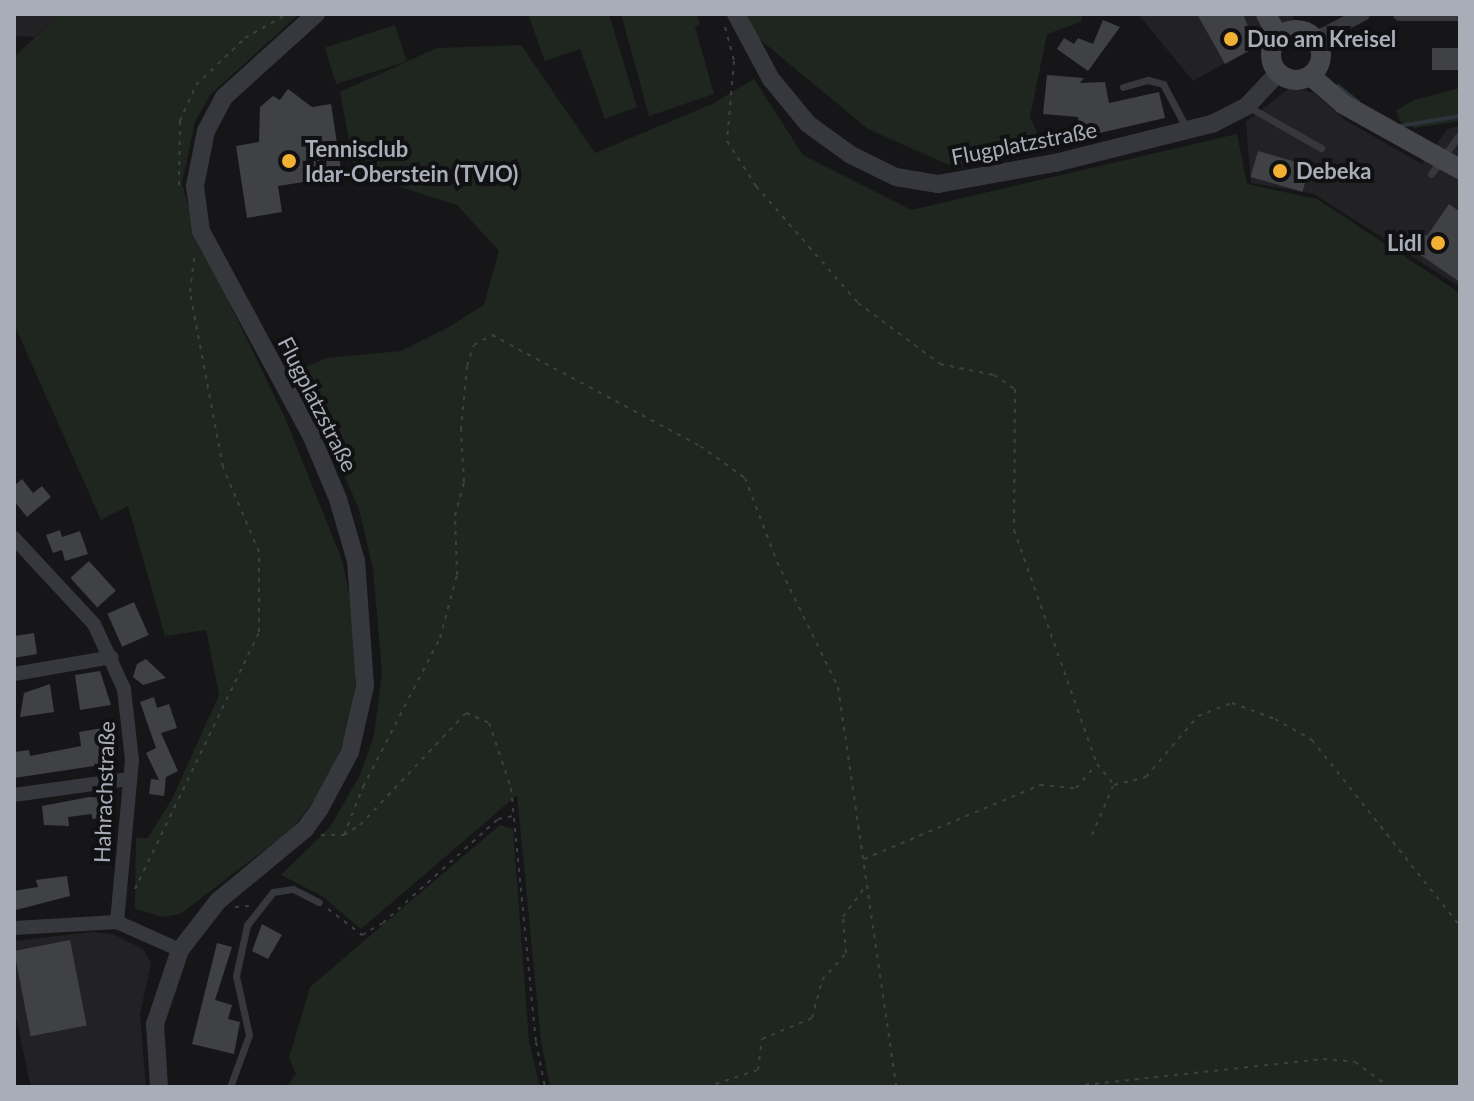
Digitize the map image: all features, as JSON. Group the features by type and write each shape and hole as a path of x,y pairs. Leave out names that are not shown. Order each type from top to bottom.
{"main road":[{"path":"1266,14 1279,38"},
{"path":"1299,30 1315,39 1321,55 1311,76 1296,81 1278,73 1271,56 1279,38 1299,30"},
{"path":"1311,76 1343,104 1436,166 1460,169"}],"street":[{"name":"Flugplatzstraße","path":"159,1087 155,1024 180,950 218,901 305,829 341,773 360,715 364,635 356,561 312,437 201,231 195,186 206,131 224,97 316,14"},
{"name":"Flugplatzstraße","path":"736,14 771,79 808,124 851,155 896,177 938,184 990,177 1187,131 1247,106 1278,73"},
{"path":"1315,39 1363,14"},
{"path":"1400,14 1459,14"},
{"name":"Hahrachstraße","path":"14,538 83,610 112,657 129,711 130,779 117,922"},
{"path":"14,674 112,657"},
{"path":"14,795 130,779"},
{"path":"14,928 117,922 180,950"}],"lane":[{"path":"1123,87 1148,80 1163,84 1187,131"},
{"path":"1247,106 1321,148"},
{"path":"1436,166 1460,134"},
{"path":"230,1087 249,1035 236,976 247,925 273,892 293,889 319,902"}],"path":[{"path":"182,196 180,121 196,85 245,38 287,14"},
{"path":"721,14 734,61 727,141 756,186 858,303 940,364 994,375 1015,389 1014,530 1097,764 1114,785"},
{"path":"119,903 133,891 259,632 259,552 223,467 190,292 195,247"},
{"path":"344,835 363,787 440,638 457,575 455,516 464,482 461,430 467,366 474,345 492,335 700,446 745,478 777,562 838,687 896,1087"},
{"path":"1114,785 1146,777 1198,716 1232,703 1275,719 1312,740 1460,926"},
{"path":"305,829 344,835 385,803 457,719 472,711 489,723 497,741 515,815 536,1042 545,1087"},
{"path":"863,860 1040,785 1076,788 1097,764"},
{"path":"1092,835 1114,785"},
{"path":"319,902 362,935 383,923 498,819 515,815"},
{"path":"706,1087 758,1070 762,1039 812,1018 822,980 846,953 843,917 866,885"},
{"path":"1065,1087 1323,1059 1355,1062 1389,1087"}],"shaded area":[{"path":"14,14 60,14 35,37 14,36"},
{"path":"60,14 299,14 210,95 195,122 182,183 195,232 286,420 342,560 355,622 355,687 346,736 325,786 293,828 180,914 163,917 135,909 136,838 148,838 172,799 219,695 206,630 165,636 128,506 101,520 14,324 14,57"},
{"path":"528,14 609,14 637,107 605,119 580,49 545,61"},
{"path":"621,14 697,14 700,25 695,27 714,94 649,116"},
{"path":"741,14 1083,14 1081,22 1047,34 1030,117 1040,140 958,169 868,129 741,24"},
{"path":"1138,14 1292,14 1296,23 1193,81"},
{"path":"395,25 407,61 336,84 325,48"},
{"path":"521,45 595,153 712,104 754,79 803,155 911,210 1237,134 1247,184 1317,199 1460,293 1460,1087 550,1087 541,1041 517,795 361,929 322,896 281,875 330,827 360,775 374,735 382,673 373,569 359,509 297,370 327,358 401,351 447,328 484,305 499,251 457,205 355,173 340,92 437,48"},
{"path":"1291,87 1314,93 1345,120 1422,164 1447,129 1460,126 1460,287 1314,194 1251,183 1246,122"},
{"path":"1460,88 1460,121 1415,128 1400,121 1396,111 1414,100"},
{"path":"500,825 513,829 529,1042 540,1087 287,1087 296,1074 289,1058 310,987"},
{"path":"92,932 113,934 143,949 151,963 140,1014 146,1087 31,1087 14,1009 14,941"}],"building":[{"name":"Duo am Kreisel","path":"1197,14 1243,14 1256,47 1225,64"},
{"path":"1103,20 1120,27 1088,71 1057,49 1064,38 1074,44 1078,38 1093,44"},
{"path":"1432,48 1460,48 1460,70 1432,70"},
{"path":"1047,75 1084,78 1080,83 1105,82 1109,103 1159,92 1165,118 1082,137 1078,117 1043,114"},
{"name":"Tennisclub Idar-Oberstein (TVIO)","path":"288,89 312,107 331,104 342,176 278,186 282,212 247,218 236,146 259,142 260,107 273,96 280,100"},
{"name":"Debeka","path":"1258,151 1310,166 1302,192 1251,177"},
{"name":"Lidl","path":"1449,204 1460,212 1460,282 1416,252 1420,246 1414,241 1420,231 1427,236"},
{"path":"22,479 33,493 42,486 51,497 27,517 14,501 14,486"},
{"path":"60,530 62,537 80,531 88,554 65,561 62,550 53,553 46,535"},
{"path":"89,561 116,591 97,607 70,578"},
{"path":"134,602 149,635 122,647 108,614"},
{"path":"34,633 37,654 14,658 14,636"},
{"path":"146,659 166,678 143,685 133,677 137,664"},
{"path":"100,671 111,705 80,710 75,675"},
{"path":"50,684 54,712 20,717 24,693"},
{"path":"154,697 157,708 169,704 177,728 161,733 178,771 166,777 164,796 149,794 151,779 159,780 146,753 156,748 140,702"},
{"path":"108,727 114,763 14,778 14,752 29,750 30,756 81,746 79,732"},
{"path":"89,797 107,798 110,816 92,819 92,814 68,817 69,826 44,825 42,806"},
{"path":"67,876 70,896 16,910 14,891 38,887 36,880"},
{"path":"262,924 282,935 268,959 252,951"},
{"path":"70,940 87,1025 31,1036 14,951"},
{"path":"217,943 232,947 215,1000 232,1005 228,1019 240,1022 234,1054 192,1044"}],"waterway":[{"path":"1338,86 1358,102"},
{"path":"1400,126 1460,116"}],"place":[{"name":"Duo am Kreisel","path":"1231,39"},
{"name":"Tennisclub Idar-Oberstein (TVIO)","path":"289,161"},
{"name":"Debeka","path":"1280,171"},
{"name":"Lidl","path":"1438,243"}]}
